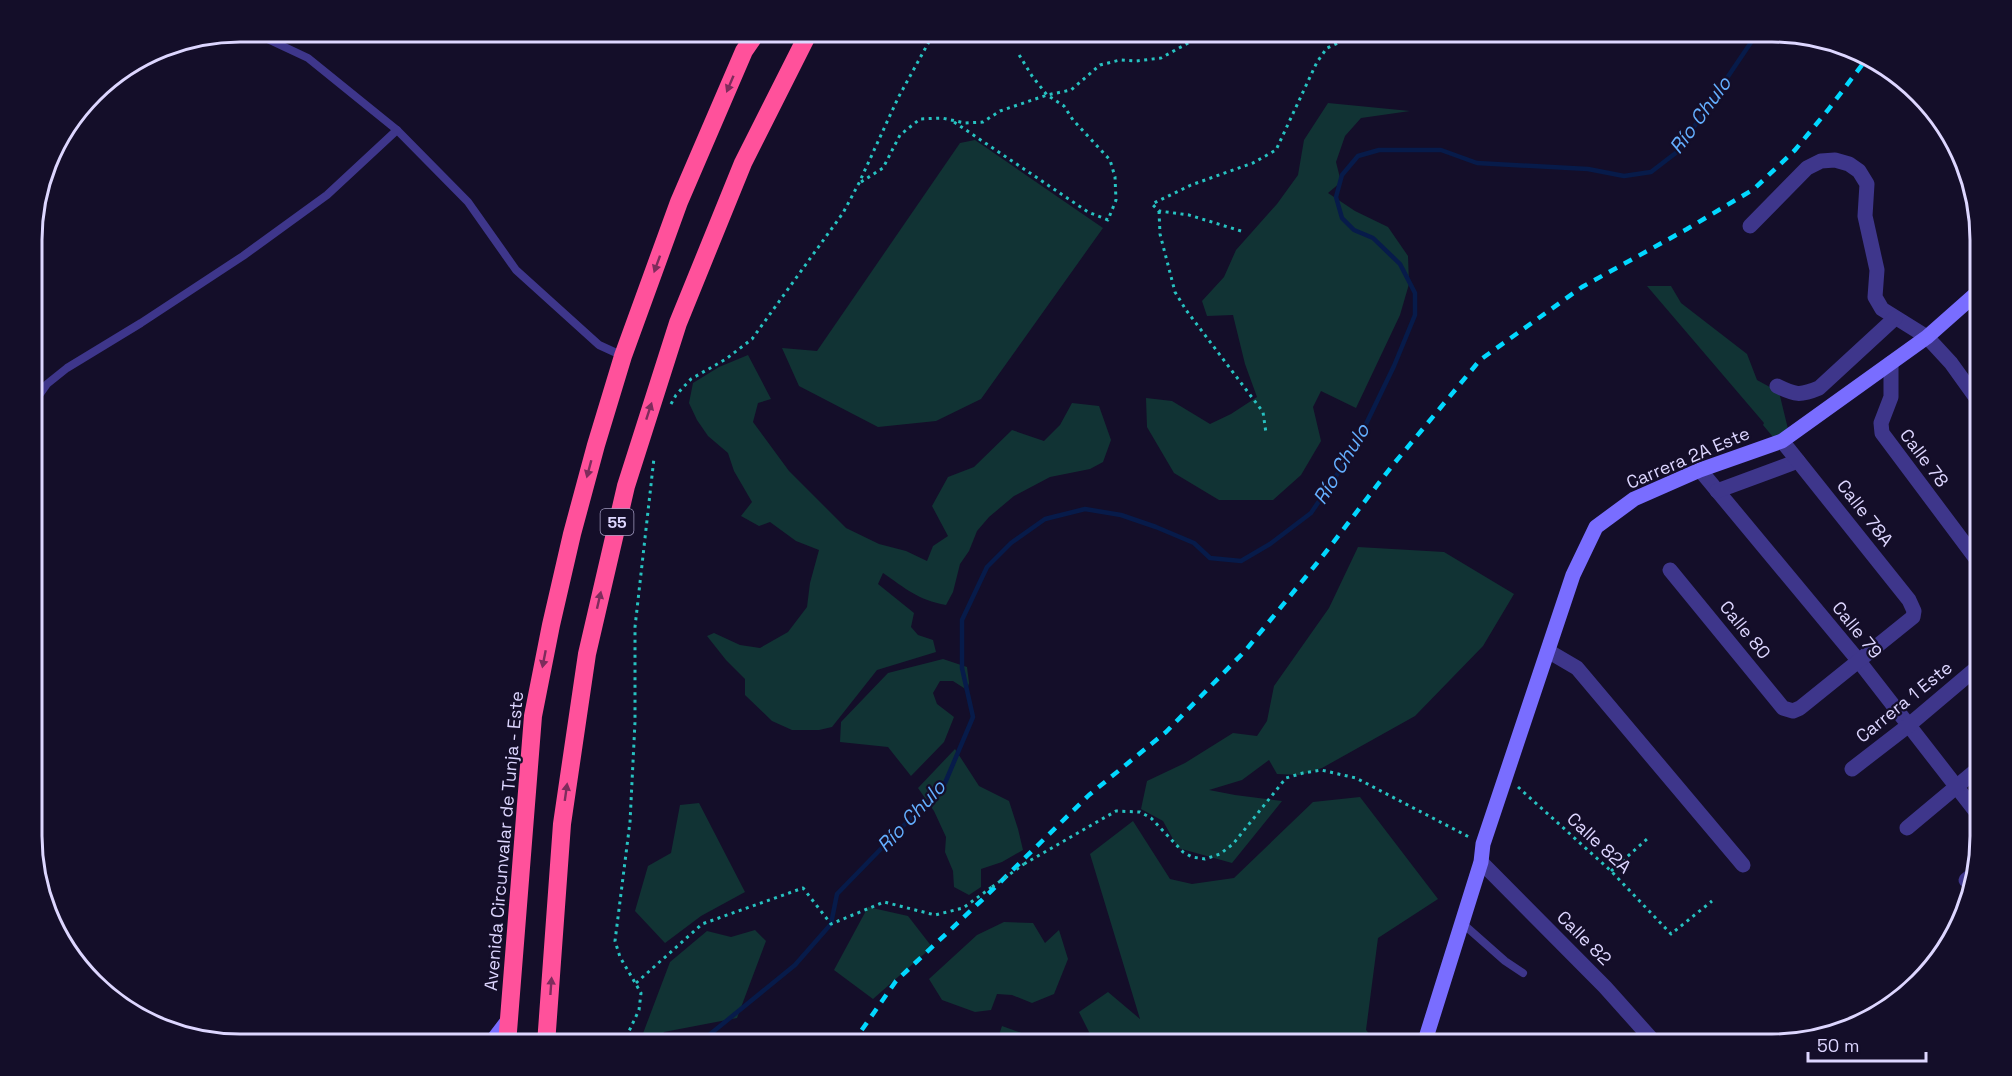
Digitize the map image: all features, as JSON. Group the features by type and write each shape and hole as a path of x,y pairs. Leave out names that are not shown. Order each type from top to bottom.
{"highway":[{"name":"Avenida Circunvalar de Tunja - Este","path":"508,1034 533,716 572,534 623,356 679,202 744,51 750,42"},
{"name":"55","path":"547,1034 562,824 587,654 626,486 678,322 743,163 804,42"}],"street":[{"path":"1750,226 1807,168 1821,161 1835,160 1849,164 1859,171 1867,184 1865,216 1877,270 1875,297 1882,309 1927,337 1951,363 1970,389"},
{"name":"Carrera 2A Este","path":"1427,1034 1481,862 1483,844 1573,575 1596,527 1634,499 1700,470 1782,441 1927,337 1970,299"},
{"path":"1777,386 1794,394 1805,394 1818,388 1895,318"},
{"name":"Calle 78","path":"1891,363 1891,397 1881,423 1882,433 1970,551"},
{"name":"Calle 78A","path":"1782,441 1909,600 1914,611 1912,616 1858,660"},
{"path":"1717,491 1798,461"},
{"name":"Calle 79","path":"1700,470 1858,660 1970,804"},
{"name":"Calle 80","path":"1670,570 1783,708 1793,711 1800,708 1858,660"},
{"path":"1548,651 1576,668 1584,676 1743,865"},
{"name":"Carrera 1 Este","path":"1852,769 1970,673"},
{"path":"1907,828 1970,777"},
{"name":"Calle 82","path":"1481,862 1605,987 1647,1034"},
{"path":"498,1034 509,1019"}],"lane":[{"path":"274,42 308,58 397,129 468,202 516,270 599,345 623,356"},
{"path":"42,391 47,384 67,368 243,256 327,195 397,129"},
{"path":"1462,923 1505,961 1523,973"}],"path":[{"path":"668,411 676,395 691,380 753,339 843,213 898,98 929,42"},
{"path":"859,183 883,168 900,135 920,119 942,118 965,123 983,122 1000,111 1047,95 1071,90 1100,65 1120,60 1136,62 1161,58 1190,42"},
{"path":"1266,433 1263,412 1175,292 1160,234 1159,211 1152,204 1191,185 1253,164 1276,150 1317,62 1327,48 1338,43 1336,42"},
{"path":"950,120 1088,212 1108,220 1116,200 1115,177 1110,160 1073,120 1064,106 1047,95 1018,53"},
{"path":"1159,211 1189,215 1241,231"},
{"path":"627,1034 641,1001 641,993 620,957 615,941 630,822 635,722 635,627 655,448"},
{"path":"636,983 702,924 803,888 831,924 885,902 935,915 963,908 1023,864 1116,812 1129,810 1140,812 1151,818 1182,852 1205,859 1220,854 1233,844 1286,778 1303,772 1321,770 1356,778 1483,844"},
{"name":"Calle 82A","path":"1506,776 1611,871 1671,934 1712,900"},
{"path":"1611,871 1647,839"}],"green space":[{"path":"1328,103 1410,111 1361,118 1345,136 1336,162 1341,182 1328,193 1355,211 1388,227 1408,256 1409,284 1400,315 1356,408 1321,391 1313,407 1321,441 1301,475 1273,500 1219,500 1174,473 1147,427 1146,398 1172,401 1210,424 1257,397 1245,364 1233,315 1207,316 1202,301 1224,277 1236,250 1277,204 1298,175 1304,140"},
{"path":"975,140 1103,228 981,399 936,421 878,427 799,386 782,348 817,351 960,143"},
{"path":"1647,286 1671,286 1681,303 1747,354 1757,380 1779,392 1789,433 1778,443 1763,425 1764,423"},
{"path":"748,355 771,399 758,403 753,422 789,471 846,528 879,544 906,551 927,561 933,546 948,536 932,506 948,477 974,467 1012,430 1044,441 1060,425 1072,403 1099,406 1111,440 1103,462 1090,469 1050,477 1014,496 989,517 977,531 969,551 960,564 953,592 946,605 920,597 883,573 878,584 914,613 911,627 918,635 933,640 936,652 877,670 832,727 819,730 792,730 772,721 745,695 745,679 707,636 714,633 740,645 760,648 788,632 807,607 810,583 819,550 796,541 770,522 759,526 741,516 752,502 734,471 728,453 708,436 689,403 693,383 719,367"},
{"path":"1358,547 1444,552 1514,594 1483,646 1415,716 1322,768 1301,775 1277,774 1269,760 1242,780 1209,790 1282,801 1232,863 1178,848 1163,821 1141,809 1147,781 1185,763 1233,733 1257,736 1267,721 1274,686 1329,608"},
{"path":"943,659 967,667 969,683 967,690 953,681 940,681 933,693 937,704 954,717 944,742 911,776 888,747 840,742 841,722 888,673"},
{"path":"955,749 979,786 1009,801 1023,850 1002,862 981,869 981,887 969,895 954,887 953,871 945,852 946,837 934,811 918,788"},
{"path":"1360,797 1438,899 1378,938 1366,1030 1369,1034 1090,1034 1079,1012 1108,992 1140,1019 1090,854 1133,821 1170,879 1192,884 1234,878 1313,802"},
{"path":"699,803 745,892 701,916 665,943 635,911 648,866 671,853 680,805"},
{"path":"868,907 908,916 932,947 873,999 834,970"},
{"path":"1004,922 1033,923 1045,943 1059,930 1068,959 1054,994 1032,1003 1012,995 997,994 991,1010 975,1012 942,1000 929,979 977,935"},
{"path":"755,930 766,941 737,1018 663,1034 643,1034 670,962 707,931 731,937"},
{"path":"1002,1026 1024,1034 999,1034"}],"waterway":[{"name":"Río Chulo","path":"710,1034 795,965 831,924 837,894 945,783 973,717 962,668 962,620 987,567 1011,543 1045,519 1085,509 1121,515 1156,527 1194,543 1210,558 1241,561 1270,544 1311,513 1353,451 1394,366 1415,315 1415,293 1400,264 1373,238 1354,230 1342,218 1336,197 1342,175 1358,156 1379,150 1441,150 1477,163 1588,169 1624,176 1651,172 1677,152 1751,42"}],"railway":[{"path":"859,1034 896,981 1089,795 1166,732 1245,651 1322,557 1392,466 1480,360 1582,287 1754,189 1795,150 1863,64"}]}
